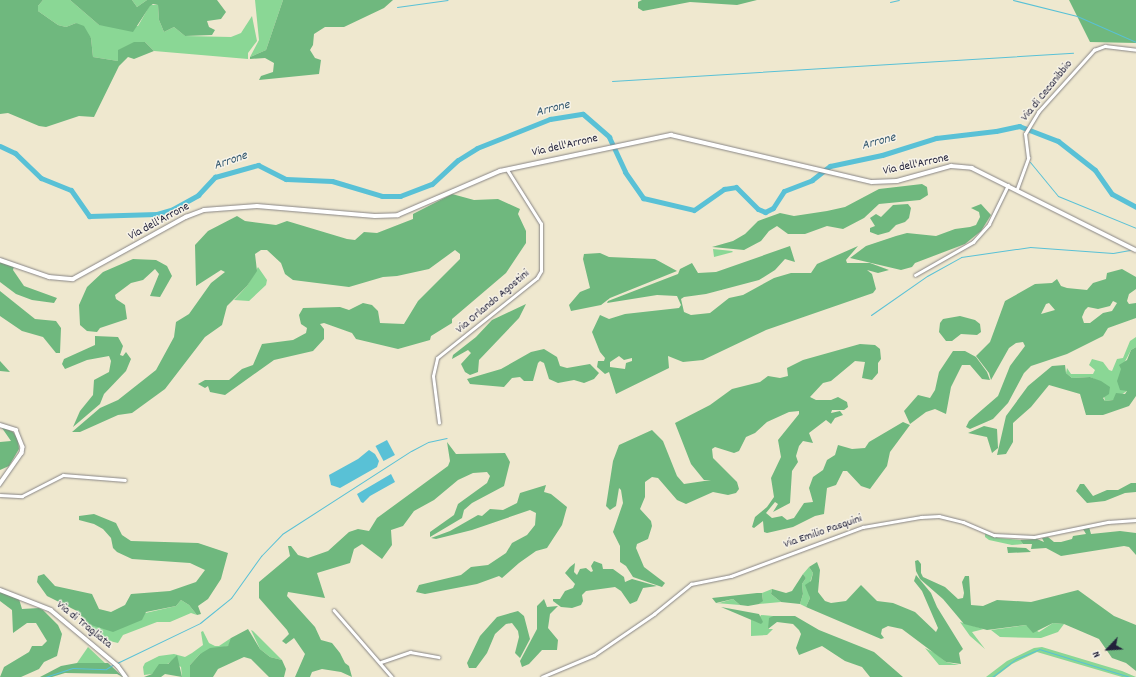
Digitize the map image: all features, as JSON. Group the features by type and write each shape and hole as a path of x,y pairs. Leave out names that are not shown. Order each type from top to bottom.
{"street":[{"name":"Via di Cecanibbio","path":"1017,189 1027,160 1026,132 1030,124 1091,52 1105,46 1136,50"},
{"name":"Via dell'Arrone","path":"0,260 49,277 71,279 188,216 204,210 257,206 375,216 395,215 413,210 475,180 507,170 661,135 680,135 863,181 884,183 951,166 966,166 1017,189 1135,250"},
{"name":"Via Orlando Agostini","path":"438,423 433,376 437,358 537,278 541,271 541,224 507,170"},
{"path":"915,275 973,242 989,224 1008,185"},
{"path":"0,425 16,430 23,447 22,453 0,485"},
{"path":"0,495 22,496 63,474 125,480"},
{"name":"Via Emilio Pasquini","path":"542,677 594,655 654,614 691,584 733,575 855,529 921,517 939,516 963,522 994,535 1034,537 1108,522 1136,520"},
{"name":"Via di Tragliata","path":"0,590 51,610 117,665 126,677"},
{"path":"334,610 381,662 392,677"},
{"path":"381,662 410,652 439,657"}],"green space":[{"path":"0,0 43,0 38,6 38,11 58,25 66,27 76,23 84,26 91,38 93,57 118,61 118,50 134,42 145,42 154,51 134,59 128,57 119,66 94,117 79,116 46,127 39,126 8,113 0,114"},
{"path":"43,0 70,0 99,25 138,26 150,5 158,5 159,20 164,32 174,27 185,36 231,37 241,33 252,16 257,41 248,53 248,59 154,51 145,42 119,58 118,61 93,57 91,38 76,23 66,27 58,25 38,11 38,6"},
{"path":"70,0 132,0 137,7 147,0 217,0 226,12 221,19 207,21 209,27 215,30 212,35 185,36 174,27 164,32 159,20 158,5 153,4 150,6 133,32 99,25"},
{"path":"132,0 147,0 137,7"},
{"path":"255,0 283,0 266,50 250,57 259,40"},
{"path":"283,0 393,0 384,8 344,27 325,27 314,34 313,45 310,50 315,58 321,60 319,74 259,80 261,76 273,72 274,63 265,58 250,59 250,57 266,50"},
{"path":"642,0 757,0 737,5 690,2 643,11 638,8 638,2"},
{"path":"1069,0 1136,0 1136,43 1090,42"},
{"path":"922,184 927,187 928,195 920,200 879,204 864,218 843,229 827,226 805,234 788,234 777,226 769,231 761,241 744,250 712,247 733,241 745,234 758,221 780,213 794,216 827,211 845,207 879,189"},
{"path":"452,194 474,200 498,199 520,209 518,214 526,231 526,243 506,273 452,319 452,323 431,336 430,340 398,349 356,339 352,333 324,323 320,324 324,329 324,339 313,351 274,360 225,395 210,392 208,386 205,388 198,384 205,380 229,380 242,369 253,365 262,344 293,340 306,333 307,328 301,324 299,315 303,308 340,307 349,310 363,303 372,305 378,311 380,323 404,324 418,301 460,259 460,254 455,250 429,269 397,276 383,277 349,287 293,280 285,274 281,263 267,250 261,250 255,254 257,271 247,286 227,306 222,325 205,337 165,389 132,413 118,415 80,432 72,432 100,408 118,400 156,370 174,337 176,322 189,314 211,283 225,272 221,270 196,286 195,245 208,231 237,216 245,221 276,225 287,221 355,240 364,232 377,233 413,219 413,214"},
{"path":"908,204 911,208 909,218 905,222 896,225 889,232 878,235 870,232 870,228 875,226 870,218 876,214 881,217 893,205"},
{"path":"981,204 991,215 981,231 965,244 915,263 912,267 901,270 850,258 866,246 907,233 936,236 955,229 976,225 980,217 979,212 971,208"},
{"path":"790,246 795,262 785,259 775,270 759,280 706,294 684,297 681,299 684,312 691,315 710,313 729,298 743,295 774,278 791,273 811,273 817,264 858,246 846,260 847,263 870,263 889,270 878,273 867,270 872,274 876,289 873,293 766,330 703,360 683,362 668,356 669,368 616,394 609,372 605,374 597,367 598,361 604,361 605,358 600,352 592,332 600,315 609,319 625,314 679,308 681,305 677,296 657,295 607,303 608,301 678,274 680,269 692,263 698,273 716,272","holes":["619,356 624,360 632,358 632,361 626,363 625,369 610,367 610,362"]},
{"path":"713,249 732,251 733,252 714,257"},
{"path":"600,253 609,257 655,259 677,271 610,298 601,305 571,311 569,305 580,292 590,288 583,259 584,254"},
{"path":"133,259 156,260 167,266 172,276 160,297 150,296 159,274 155,269 143,280 131,283 115,295 116,299 125,305 127,319 100,328 97,332 87,331 80,325 79,305 87,287 103,272"},
{"path":"0,260 14,266 13,270 24,286 57,298 54,303 32,300 16,294 0,282"},
{"path":"258,267 267,280 266,285 249,301 234,300 247,286"},
{"path":"1122,269 1136,277 1136,289 1129,294 1127,301 1129,304 1136,303 1136,318 1108,328 1103,336 1067,354 1031,366 1024,373 1008,403 993,419 970,429 966,427 969,421 998,396 1010,366 1025,346 1023,342 1016,343 1009,348 991,380 989,373 976,356 990,342 1005,301 1035,284 1052,283 1057,279 1061,286 1087,290 1093,283 1106,279 1107,273","holes":["1113,301 1117,303 1112,311 1103,313 1090,323 1084,323 1082,317 1088,307 1098,309 1110,306","1049,303 1055,310 1041,314 1046,304"]},
{"path":"0,291 35,319 56,321 61,328 60,353 56,353 43,337 22,331 0,316"},
{"path":"526,304 519,318 479,360 478,372 470,375 465,372 461,364 471,353 468,350 452,359 453,355 476,337 492,320"},
{"path":"960,316 975,320 980,324 981,332 977,335 961,334 952,341 946,341 939,332 940,323 943,319"},
{"path":"95,336 118,337 123,346 120,355 123,356 126,352 131,359 126,371 104,394 100,404 73,427 80,411 93,395 94,380 109,372 111,361 109,356 87,360 65,369 62,364 64,359 95,345"},
{"path":"1136,337 1136,347 1131,350 1121,369 1127,391 1113,400 1105,401 1101,382 1090,377 1072,378 1066,373 1067,368 1071,374 1093,374 1095,370 1089,365 1092,359 1103,362 1109,370 1112,371 1117,359 1123,358 1130,341"},
{"path":"860,344 875,345 880,349 881,359 878,363 878,373 872,380 862,378 865,362 855,361 831,381 823,383 810,397 816,400 831,400 838,397 847,402 848,407 844,410 832,410 831,413 840,411 843,415 835,418 831,424 826,420 809,433 813,443 803,441 799,446 796,456 798,462 792,471 790,503 773,512 778,504 775,502 766,513 772,518 782,516 787,520 794,518 804,503 813,502 809,488 813,477 823,470 827,460 835,455 838,445 852,449 865,448 869,442 903,422 910,425 890,452 887,466 870,489 861,486 847,471 843,471 836,485 827,488 824,514 815,516 793,527 767,533 764,532 763,521 754,528 752,527 755,517 767,507 774,497 771,478 781,457 778,440 799,414 799,411 789,412 767,422 755,433 746,437 739,451 734,453 715,447 712,449 713,458 737,482 739,489 736,493 728,495 713,492 686,504 677,500 658,478 652,477 645,482 645,497 640,509 651,521 652,526 648,539 637,544 636,548 644,567 665,583 662,587 633,577 626,566 620,562 620,546 613,532 623,503 621,490 619,488 616,506 610,510 606,506 613,461 619,445 652,430 663,441 677,476 684,484 711,480 704,480 691,464 675,423 710,405 732,389 760,382 768,376 780,378 788,376 787,368 803,360"},
{"path":"1136,347 1136,396 1129,406 1103,415 1086,415 1080,394 1049,385 1031,407 1013,423 1013,442 1006,454 997,455 1006,416 1028,386 1052,366 1065,365 1066,373 1072,378 1090,377 1101,381 1110,387 1109,394 1103,398 1105,401 1113,400 1116,393 1125,394 1127,391 1120,390 1117,381 1121,369 1119,365 1127,360 1131,350"},
{"path":"544,349 557,357 560,366 567,368 590,364 599,373 594,379 584,383 574,380 558,383 549,379 544,363 540,361 538,363 533,381 524,381 520,377 512,378 504,387 470,384 467,379 501,369 531,352"},
{"path":"953,351 965,351 976,357 987,372 990,380 982,379 970,365 962,365 951,387 946,414 935,409 926,412 910,424 904,411 918,395 930,398 935,390 939,372"},
{"path":"0,361 10,372 0,371"},
{"path":"984,426 997,429 998,448 992,453 987,437 968,433"},
{"path":"4,427 13,432 18,439 19,449 9,466 0,470 0,442 11,441 2,428"},
{"path":"447,442 456,454 505,453 510,462 504,486 472,503 464,510 462,518 430,537 430,532 454,515 458,504 487,483 490,476 487,472 473,473 458,480 434,500 414,511 403,526 391,530 392,545 382,559 362,544 354,549 350,563 317,573 325,598 288,592 287,596 315,627 321,640 332,643 340,653 345,663 349,666 352,677 341,672 322,669 312,672 310,677 295,677 305,654 294,638 286,644 282,641 289,634 259,598 259,582 290,556 288,546 291,546 298,555 308,558 328,551 349,532 358,529 369,531 377,518 448,466 450,461"},
{"path":"1131,483 1136,483 1136,492 1125,493 1105,501 1087,503 1076,491 1080,484 1084,484 1093,496 1107,490 1118,490"},
{"path":"546,485 544,492 551,494 567,507 562,525 547,548 536,551 502,578 499,576 477,584 425,594 416,592 419,585 461,575 471,567 488,565 506,553 512,543 527,535 535,525 536,513 530,510 472,530 436,539 431,538 450,531 478,515 482,516 490,509 503,510 517,503 520,493"},
{"path":"94,514 116,523 122,535 131,541 198,543 228,553 221,579 208,599 198,606 201,614 197,615 189,605 181,600 176,606 146,612 142,620 113,632 88,624 77,611 47,596 37,582 38,576 44,574 55,586 92,594 99,609 111,612 125,605 131,594 170,591 196,582 205,570 190,563 132,559 117,552 113,548 111,538 103,529 94,524 79,520 79,516"},
{"path":"1089,527 1091,534 1120,531 1136,533 1136,555 1129,547 1124,546 1061,556 1046,548 1031,549 1032,544 1023,544 1020,540 1037,539 1044,542 1042,538 1048,537 1054,542 1061,542 1072,539 1073,536 1086,534 1083,529"},
{"path":"985,533 999,538 1020,540 1023,544 1012,545 989,540 985,537"},
{"path":"1007,547 1026,548 1031,552 1008,553"},
{"path":"918,560 921,564 921,573 923,577 945,587 958,599 963,598 964,593 962,582 965,576 969,576 971,605 983,606 997,600 1031,602 1078,590 1114,616 1136,625 1136,671 1126,663 1112,658 1099,639 1064,624 1053,623 1033,633 1026,625 987,630 964,624 943,599 920,579 916,571 915,561"},
{"path":"594,561 602,564 603,569 613,569 624,577 625,582 632,579 657,586 643,588 637,601 630,604 621,591 615,587 586,591 582,595 583,601 581,605 572,608 561,607 553,601 553,599 560,599 565,591 573,588 575,584 565,573 570,567 575,563 574,572 577,575 580,569 586,568 591,572 593,571 591,566"},
{"path":"817,562 820,570 818,592 825,601 831,603 846,601 861,585 877,601 893,603 915,612 936,632 938,628 922,591 914,581 916,575 931,593 937,607 963,649 959,653 961,664 946,662 902,629 888,626 882,629 881,634 884,638 881,639 806,607 810,598 805,585 811,581 813,573 809,567"},
{"path":"809,567 813,573 808,589 810,598 806,607 800,604 803,594 802,584 806,578 803,574"},
{"path":"803,574 806,578 802,584 803,594 800,604 781,602 771,594 772,589 786,593 792,591"},
{"path":"772,589 771,594 781,602 759,604 763,600 762,593"},
{"path":"0,591 19,599 22,609 39,608 43,610 58,625 62,634 57,656 44,662 39,669 21,677 0,677 4,667 29,652 32,646 42,646 47,641 36,623 27,623 13,633 12,610 0,601"},
{"path":"762,593 763,601 759,604 748,606 740,605 733,599 716,603 712,598"},
{"path":"544,599 547,607 558,606 550,614 548,628 558,640 557,650 542,650 529,664 522,667 520,661 537,629 537,606"},
{"path":"733,599 740,605 716,603 719,603"},
{"path":"181,600 189,605 197,615 191,613 170,622 157,622 123,635 118,643 101,639 88,624 93,625 176,606"},
{"path":"721,607 759,614 763,622 761,624"},
{"path":"518,611 524,616 530,639 520,658 515,653 519,637 518,631 512,623 506,624 495,634 487,653 476,668 469,668 467,663 480,636 497,617"},
{"path":"761,615 773,616 768,629 773,629 767,635 751,636 751,618 757,622"},
{"path":"773,616 795,616 819,630 874,652 903,677 870,677 862,667 845,661 822,646 799,655 796,648 801,634 799,630 793,624 777,622 768,629 769,618"},
{"path":"960,622 984,629 972,632 985,649 970,636"},
{"path":"1053,623 1064,624 1058,632 1041,638 1000,637 991,630 1026,625 1039,632"},
{"path":"248,629 260,649 270,657 282,660 286,669 284,677 269,677 251,659 244,657 218,669 213,677 190,677 190,665 200,654 210,648 228,646 231,638"},
{"path":"251,630 282,660 270,657 260,649"},
{"path":"203,631 209,643 215,646 219,646 231,638 231,643 228,646 200,654 190,665 190,677 182,677 181,667 172,661 152,674 144,675 143,667 145,663 159,656 174,654 185,657 203,645 201,632"},
{"path":"88,647 106,664 77,663"},
{"path":"1042,647 1122,671 1136,677 1122,677 1037,652 1012,664 995,677 986,677 1007,661 1034,648"},
{"path":"925,648 935,653 946,662 959,665 939,665"},
{"path":"177,655 182,677 165,674 161,677 144,677 152,674 159,664 168,664"},
{"path":"77,663 108,663 123,677 117,674 65,673 52,677 40,677 61,666"}],"water":[{"path":"387,440 395,455 384,461 376,446"},
{"path":"369,450 375,454 379,461 377,467 340,488 331,485 329,475 358,459"},
{"path":"391,474 395,482 370,496 363,503 361,502 357,494"}],"waterway":[{"path":"397,7 448,0"},
{"path":"890,2 899,0"},
{"path":"1013,0 1077,16 1136,42"},
{"path":"612,81 1073,53"},
{"name":"Arrone","path":"0,146 15,153 41,178 71,190 89,216 157,214 173,209 198,195 215,177 258,165 286,179 332,181 382,196 400,196 432,184 458,160 477,148 550,119 583,114 609,137 625,172 643,198 694,210 724,189 736,187 758,209 765,212 773,208 784,191 812,180 830,166 882,155 936,138 996,131 1019,126 1058,141 1095,170 1112,194 1136,207"},
{"path":"1030,162 1058,196 1136,228"},
{"path":"871,315 927,276 961,257 1030,247 1113,253 1130,250"},
{"path":"117,663 200,623 231,598 261,556 282,534 411,451 428,442 447,438"},
{"path":"992,677 1016,659 1039,649 1130,677"},
{"path":"45,677 72,668 106,669 114,664"}]}
